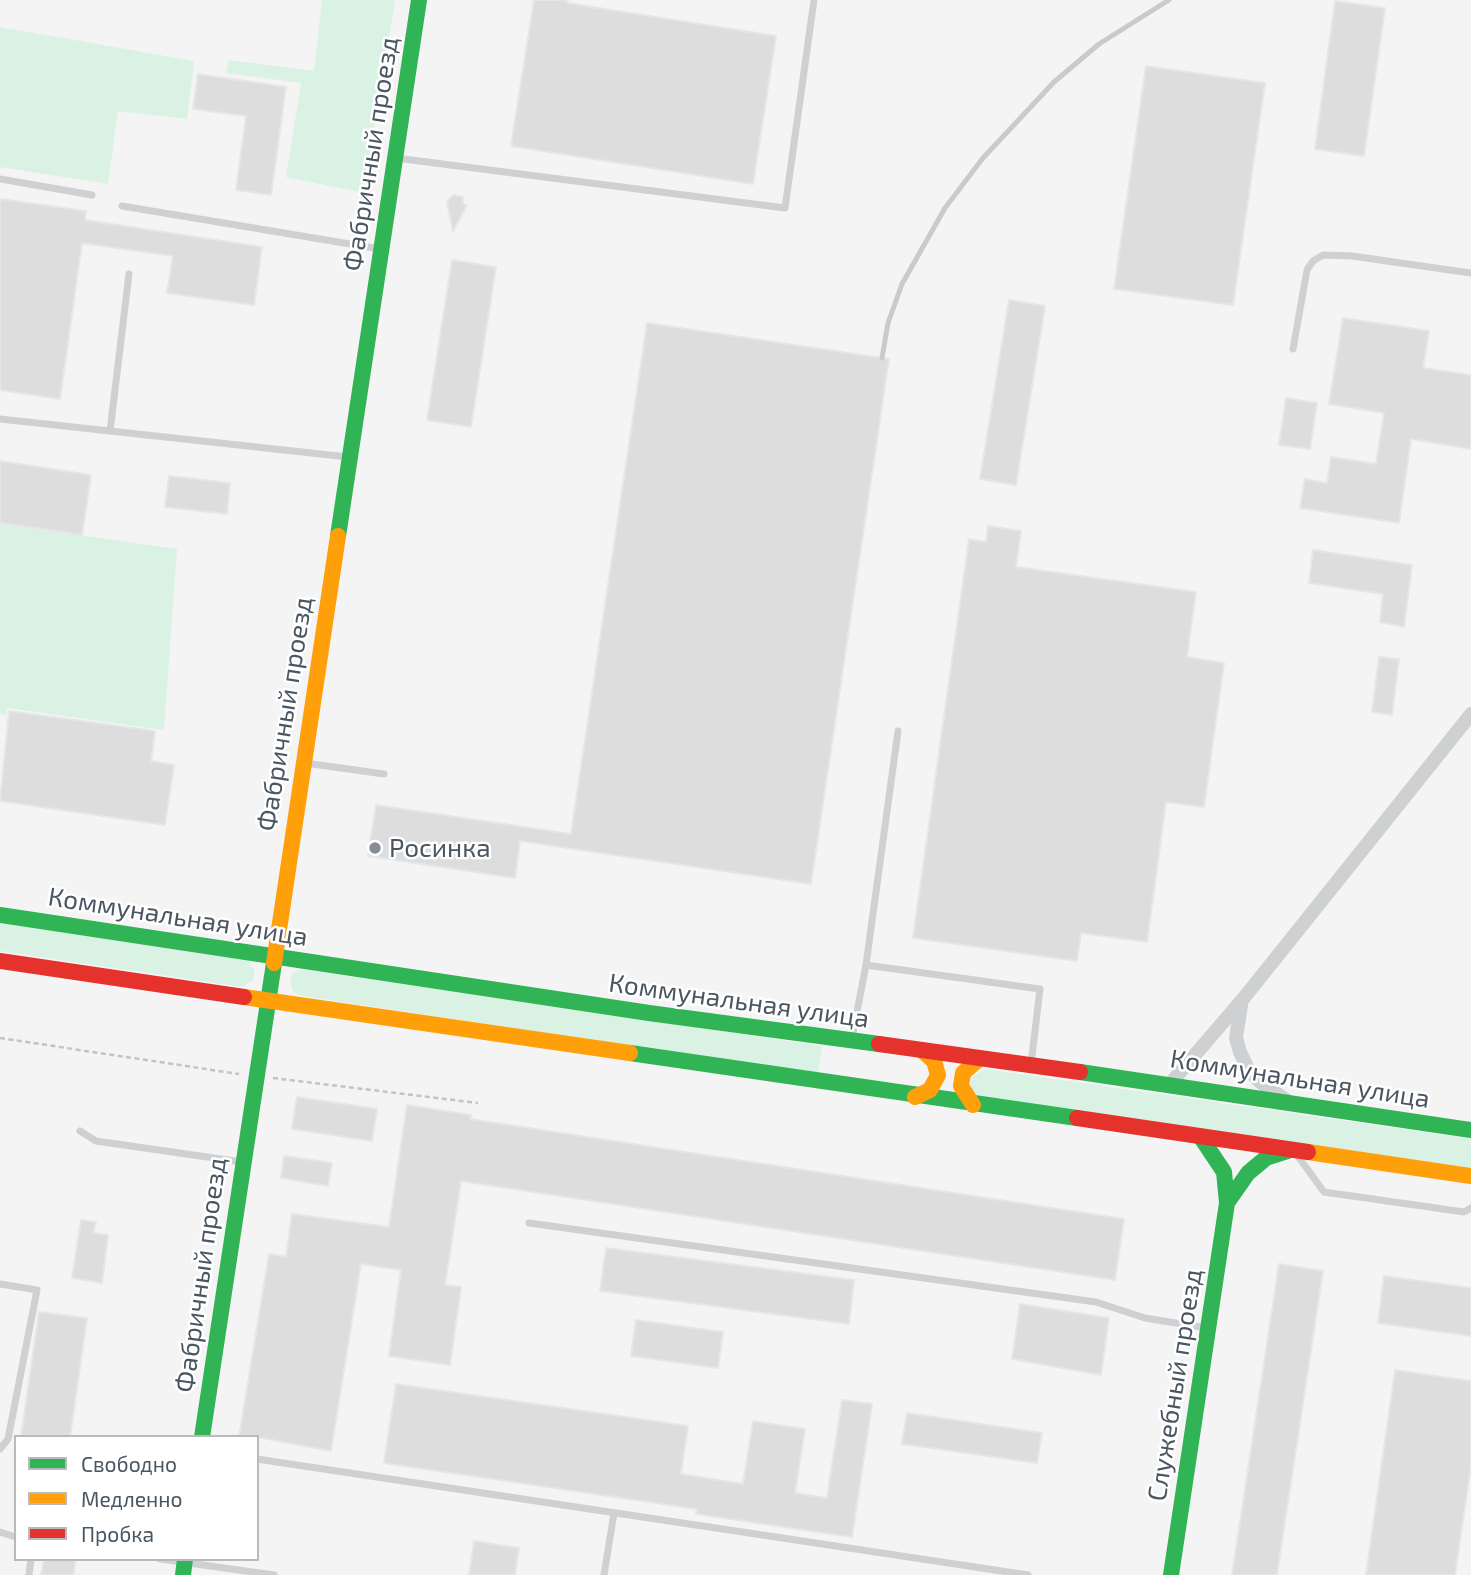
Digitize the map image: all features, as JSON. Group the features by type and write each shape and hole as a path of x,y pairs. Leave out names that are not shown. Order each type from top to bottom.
{"main road":[{"name":"Фабричный проезд","path":"202,1435 419,0"},
{"name":"Коммунальная улица","path":"0,915 925,1053 1170,1084 1471,1130"},
{"path":"0,961 915,1097 1471,1176"},
{"path":"915,1097 930,1090 938,1075 934,1061 925,1053"},
{"path":"973,1104 961,1086 963,1073 979,1059"},
{"name":"Служебный проезд","path":"1171,1575 1227,1203 1224,1172 1200,1136"},
{"name":"Служебный проезд","path":"1227,1203 1248,1173 1266,1158 1293,1149"}],"street":[{"path":"1170,1084 1243,999 1471,714"},
{"path":"1243,999 1237,1021 1240,1052 1248,1069 1260,1082 1290,1103"}],"lane":[{"path":"395,158 785,208 814,0"},
{"path":"0,179 92,195"},
{"path":"122,206 381,249"},
{"path":"1293,349 1307,270 1313,261 1323,255 1352,256 1471,273"},
{"path":"110,431 129,274"},
{"path":"0,419 349,457"},
{"path":"852,1042 866,965 898,731"},
{"path":"302,763 384,774"},
{"path":"866,965 1040,989 1031,1065"},
{"path":"80,1131 96,1141 242,1162"},
{"path":"1293,1149 1324,1192 1464,1212 1471,1208"},
{"path":"528,1223 1096,1302 1145,1318 1208,1329"},
{"path":"0,1284 37,1290 8,1439 0,1449"},
{"path":"259,1459 1028,1575"},
{"path":"604,1575 614,1513"},
{"path":"167,1561 184,1566 274,1575"}],"green space":[{"path":"322,0 395,0 364,193 286,177 301,83 226,73 229,60 314,71"},
{"path":"0,27 194,61 187,119 118,111 108,184 0,167"},
{"path":"0,524 177,549 164,730 7,708 6,715 0,713"},
{"path":"0,923 247,960 254,969 254,979 242,987 0,951"},
{"path":"300,969 822,1046 818,1074 302,996 293,992 290,980 292,974"},
{"path":"985,1069 1471,1139 1471,1168 980,1098 971,1091 971,1078"}],"building":[{"path":"534,0 568,0 567,3 776,36 753,184 511,146"},
{"path":"1335,1 1385,8 1364,156 1315,149"},
{"path":"1146,66 1265,83 1233,305 1114,289"},
{"path":"198,74 286,87 271,195 236,190 246,116 193,109"},
{"path":"453,195 463,197 463,204 467,205 453,232 447,202"},
{"path":"0,199 86,211 85,220 262,247 254,305 167,293 173,256 82,243 60,399 0,390"},
{"path":"452,260 496,267 471,427 427,420"},
{"path":"1009,300 1045,306 1016,485 980,479"},
{"path":"1343,318 1429,331 1423,368 1471,375 1471,449 1411,439 1399,523 1300,508 1305,479 1327,483 1331,457 1376,464 1384,413 1329,404"},
{"path":"647,323 889,359 811,884 520,841 515,878 368,856 376,805 571,834"},
{"path":"1286,398 1317,403 1310,449 1279,445"},
{"path":"0,461 91,475 82,535 0,523"},
{"path":"169,476 230,483 227,514 165,507"},
{"path":"988,526 1021,531 1016,567 1196,592 1187,657 1224,663 1204,807 1166,802 1147,942 1081,933 1077,961 913,938 969,539 986,542"},
{"path":"1313,550 1412,565 1404,627 1380,622 1383,594 1309,583"},
{"path":"1379,657 1399,659 1392,715 1372,712"},
{"path":"9,711 155,731 151,761 174,765 165,825 0,801"},
{"path":"297,1097 377,1109 372,1141 292,1129"},
{"path":"407,1105 471,1115 470,1119 1124,1219 1115,1280 461,1181 445,1285 461,1287 450,1365 389,1356 401,1270 361,1264 331,1451 259,1437 259,1435 239,1435 269,1254 286,1257 292,1214 389,1227"},
{"path":"284,1156 332,1163 328,1186 281,1178"},
{"path":"81,1220 96,1222 93,1233 108,1235 102,1283 72,1278"},
{"path":"606,1248 854,1280 849,1324 600,1291"},
{"path":"1279,1264 1323,1271 1277,1575 1232,1575"},
{"path":"1384,1276 1471,1288 1471,1336 1378,1323"},
{"path":"1020,1304 1109,1318 1101,1375 1012,1359"},
{"path":"39,1312 87,1318 70,1435 21,1435"},
{"path":"636,1320 723,1332 718,1368 631,1356"},
{"path":"1395,1370 1471,1381 1471,1465 1455,1575 1366,1575"},
{"path":"396,1384 688,1426 681,1474 743,1484 753,1421 805,1429 795,1493 827,1498 842,1400 872,1404 852,1537 696,1514 697,1509 384,1463"},
{"path":"907,1413 1042,1433 1037,1463 902,1444"},
{"path":"474,1541 519,1548 515,1575 469,1575"},
{"path":"44,1561 76,1561 73,1575 41,1575"}],"railway":[{"path":"882,358 888,323 902,284 945,208 983,158 1054,82 1099,44 1169,0"}],"traffic: fast":[{"path":"338,536 419,0"},
{"path":"0,915 649,1013 879,1044"},
{"path":"202,1435 274,963"},
{"path":"630,1053 1077,1118"},
{"path":"1080,1072 1471,1130"},
{"path":"1171,1575 1227,1203 1224,1172 1200,1136"},
{"path":"1227,1203 1248,1173 1266,1158 1288,1151"},
{"path":"183,1575 185,1561"}],"traffic: slow":[{"path":"274,963 338,536"},
{"path":"244,997 630,1053"},
{"path":"915,1097 930,1090 938,1075 934,1061 925,1053"},
{"path":"973,1105 961,1086 963,1073 979,1059"},
{"path":"1308,1152 1471,1176"}],"traffic: jam":[{"path":"0,961 244,997"},
{"path":"879,1044 1080,1072"},
{"path":"1077,1118 1308,1152"}],"place":[{"name":"Росинка","path":"375,848"}]}
